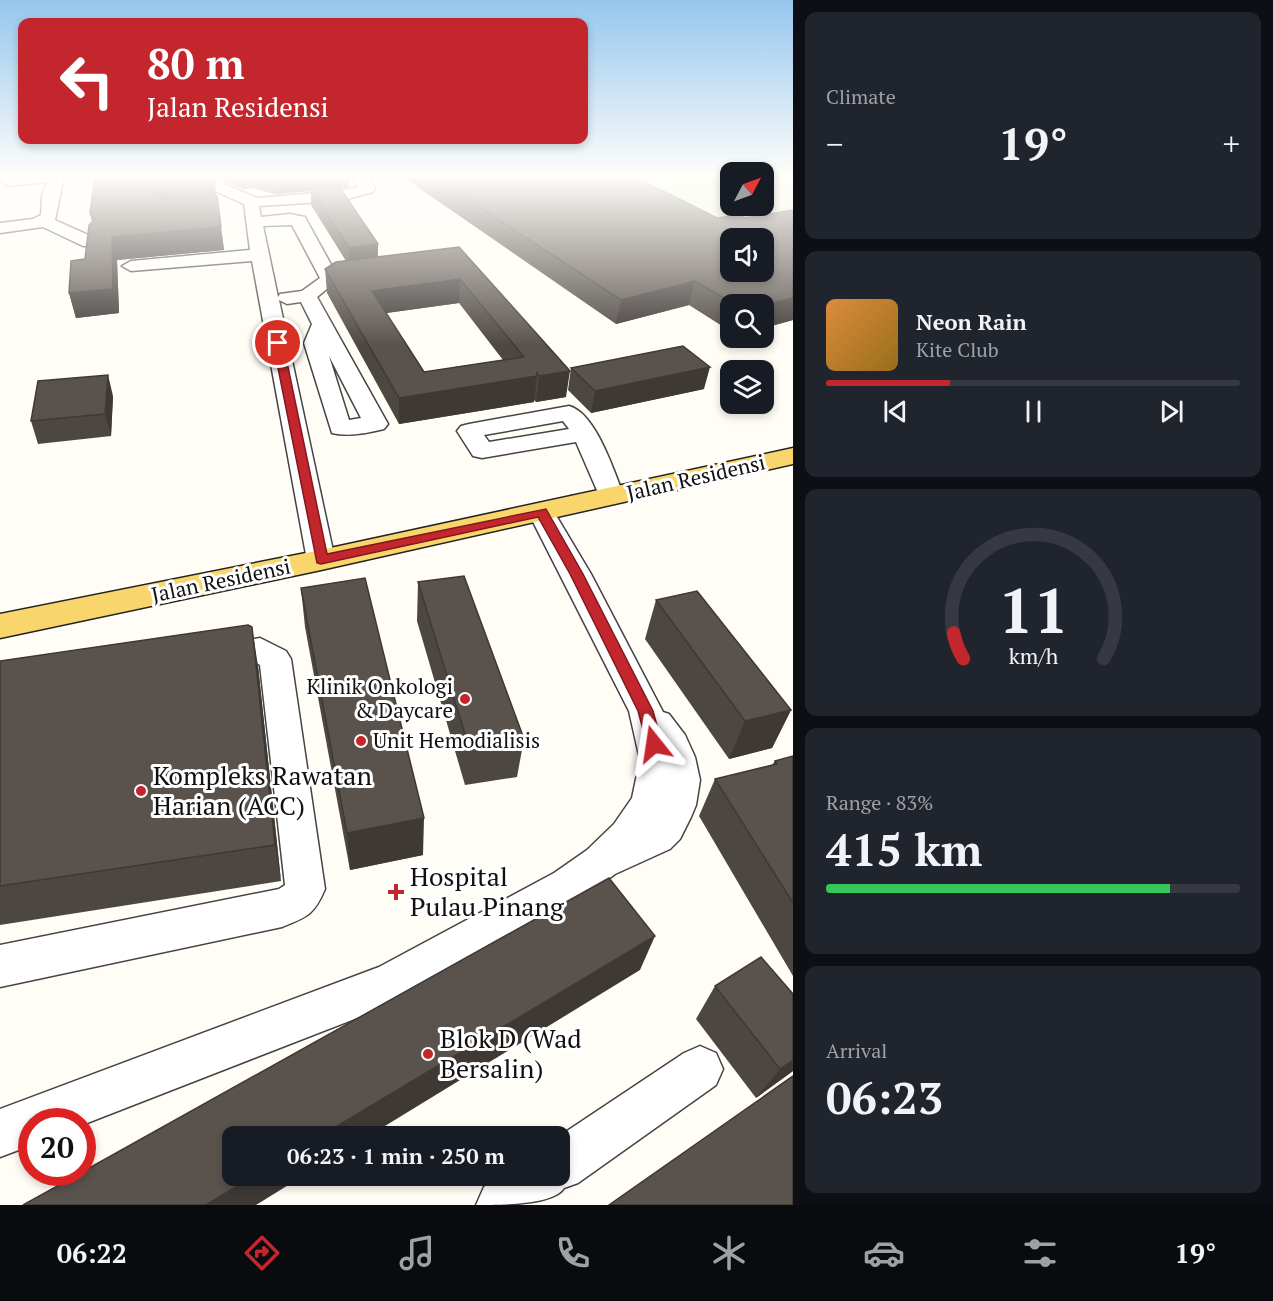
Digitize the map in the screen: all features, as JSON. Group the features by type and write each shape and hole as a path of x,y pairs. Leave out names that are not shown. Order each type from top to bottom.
{"main road":[{"name":"Jalan Residensi","path":"1,630 793,456"}],"lane":[{"path":"70,233 89,242"},
{"path":"255,233 321,560"},
{"path":"306,233 330,279"},
{"path":"131,266 260,255"},
{"path":"269,299 308,296 330,279 350,276"},
{"path":"308,296 322,324"},
{"path":"585,433 611,496"},
{"path":"0,1134 391,984 568,886 601,862 627,836 649,803 658,760 646,711 569,560 541,512"},
{"path":"0,966 282,908 294,904 302,896 304,889 275,658 260,650 177,662"},
{"path":"570,1159 700,1068"},
{"path":"502,1205 530,1186"}],"building":[{"path":"88,233 153,233 112,237 113,289 69,293 71,261 85,259"},
{"path":"340,233 371,233 378,244 349,248"},
{"path":"519,233 720,233 720,282 774,282 774,233 793,233 793,298 774,303 774,294 720,296 695,281 621,300"},
{"path":"459,247 570,371 539,376 537,372 537,376 399,398 325,269 336,262","holes":["460,279 524,357 424,372 372,291"]},
{"path":"683,346 710,367 595,391 571,368"},
{"path":"108,375 105,414 31,421 38,381"},
{"path":"464,576 524,739 469,747 418,582"},
{"name":"Unit Hemodialisis","path":"365,578 424,818 347,833 301,588"},
{"path":"697,591 791,710 745,721 656,600"},
{"name":"Kompleks Rawatan Harian (ACC)","path":"248,625 252,627 275,845 0,886 0,661"},
{"path":"793,756 793,903 715,779 777,764 775,761"},
{"path":"609,878 655,936 337,1126 222,1126 222,1186 237,1186 206,1205 23,1205 57,1186 96,1186 96,1164"},
{"path":"761,957 793,994 793,1060 780,1069 715,986"},
{"path":"793,1076 793,1205 609,1205"}],"place":[{"name":"Klinik Onkologi & Daycare","path":"465,699"},
{"name":"Unit Hemodialisis","path":"361,741"},
{"name":"Kompleks Rawatan Harian (ACC)","path":"141,791"},
{"name":"Hospital Pulau Pinang","path":"396,892"},
{"name":"Blok D (Wad Bersalin)","path":"428,1054"}],"route":[{"path":"278,343 321,560 541,512 565,553 646,711 654,744"}]}
